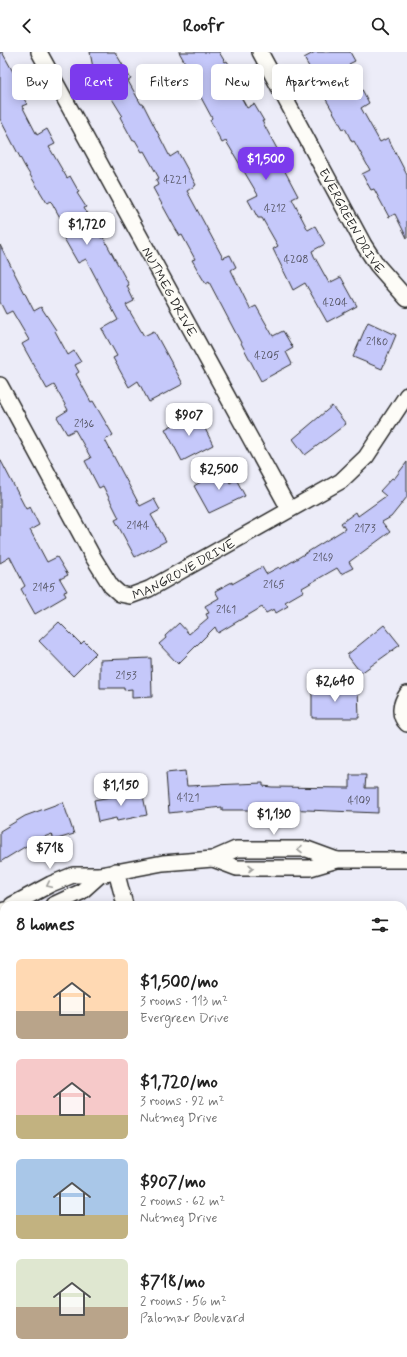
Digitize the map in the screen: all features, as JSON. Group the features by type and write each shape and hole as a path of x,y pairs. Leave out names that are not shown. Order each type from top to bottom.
{"street":[{"name":"NUTMEG DRIVE","path":"40,52 289,509"},
{"name":"EVERGREEN DRIVE","path":"260,52 364,245 377,265 407,298"},
{"name":"MANGROVE DRIVE","path":"0,384 110,586 120,594 130,596 149,589 341,480 366,457 407,395"},
{"path":"407,694 402,701 400,708 401,716 407,724"},
{"path":"19,901 51,884 73,875 100,875 163,863 213,859 237,868 310,868 337,860 407,860"},
{"path":"116,871 124,901"},
{"path":"62,901 81,892 100,875"}],"building":[{"path":"0,52 2,52 12,70 12,100 25,100 27,104 22,106 37,135 47,129 55,144 49,147 67,178 70,176 79,192 77,193 86,207 84,208 101,238 103,237 129,285 127,286 134,301 126,305 144,336 154,331 183,384 149,402 138,381 129,387 113,358 117,356 102,329 118,320 86,259 78,263 62,235 68,232 52,203 50,201 47,203 24,165 0,119"},
{"path":"90,52 115,52 122,64 92,64"},
{"path":"179,52 219,52 225,62 227,61 229,64 211,64 211,100 243,100 247,108 254,104 282,158 279,160 298,196 292,199 308,230 315,226 325,244 312,251 314,256 329,283 341,277 357,306 327,322 305,283 293,290 273,249 278,246 262,218 258,218 248,200 258,195 226,141 222,143 210,120 212,118 202,100 203,64 186,64"},
{"path":"315,52 350,52 355,61 349,64 307,64 304,58"},
{"path":"128,74 131,79 128,81"},
{"path":"128,81 136,95 136,100 139,100 141,104 143,104 170,157 178,152 196,185 187,191 223,258 230,255 236,267 231,270 250,309 256,306 273,336 283,331 293,348 286,352 292,364 261,381 209,282 206,284 201,276 192,260 195,259 182,235 180,236 175,228 153,188 158,185 156,180 159,178 144,151 142,152 135,140 133,141 120,117 122,115 113,100 128,100"},
{"path":"363,91 369,103 361,108 380,142 388,138 407,175 407,238 395,214 389,217 374,189 371,190 362,174 370,170 354,141 352,142 345,128 343,129 326,100 363,100"},
{"path":"0,245 34,311 41,307 56,330 55,331 68,355 74,351 81,362 75,365 79,372 76,374 91,402 93,401 113,435 105,440 140,506 154,499 160,510 151,515 166,541 135,557 115,520 119,518 103,486 99,488 85,461 91,458 75,430 67,434 57,417 68,410 54,385 47,389 22,344 29,340 12,311 6,314 0,302"},
{"path":"368,322 396,335 382,369 353,357"},
{"path":"332,406 346,424 305,455 293,439"},
{"path":"197,412 213,445 182,461 165,429"},
{"path":"0,459 26,509 30,507 39,525 30,530 47,562 57,557 68,575 60,579 67,591 64,592 66,596 35,614 21,589 25,586 10,557 0,563"},
{"path":"407,462 407,497 391,517 382,522 390,532 349,562 353,568 341,574 337,568 302,588 304,591 285,602 288,606 276,613 274,609 266,613 262,607 218,633 215,627 178,664 159,644 179,623 189,634 208,618 206,614 209,613 205,606 219,598 215,591 232,582 232,584 262,567 266,574 279,567 280,569 345,529 341,523 356,512 358,516 386,496 380,491 392,478 394,479"},
{"path":"222,469 230,483 236,479 245,496 209,513 194,486"},
{"path":"59,622 81,644 84,641 96,653 73,676 39,641"},
{"path":"384,625 400,645 361,673 347,655"},
{"path":"151,658 152,697 132,698 132,689 124,690 124,688 100,688 100,660"},
{"path":"312,687 358,687 359,718 312,718"},
{"path":"185,771 187,786 263,783 263,786 272,787 350,788 350,775 366,775 365,788 378,788 378,813 260,808 261,810 222,810 222,807 169,813 166,773"},
{"path":"142,791 147,815 117,821 116,818 98,822 94,800"},
{"path":"63,802 74,834 54,840 52,834 36,840 0,862 0,831 25,816"}]}
